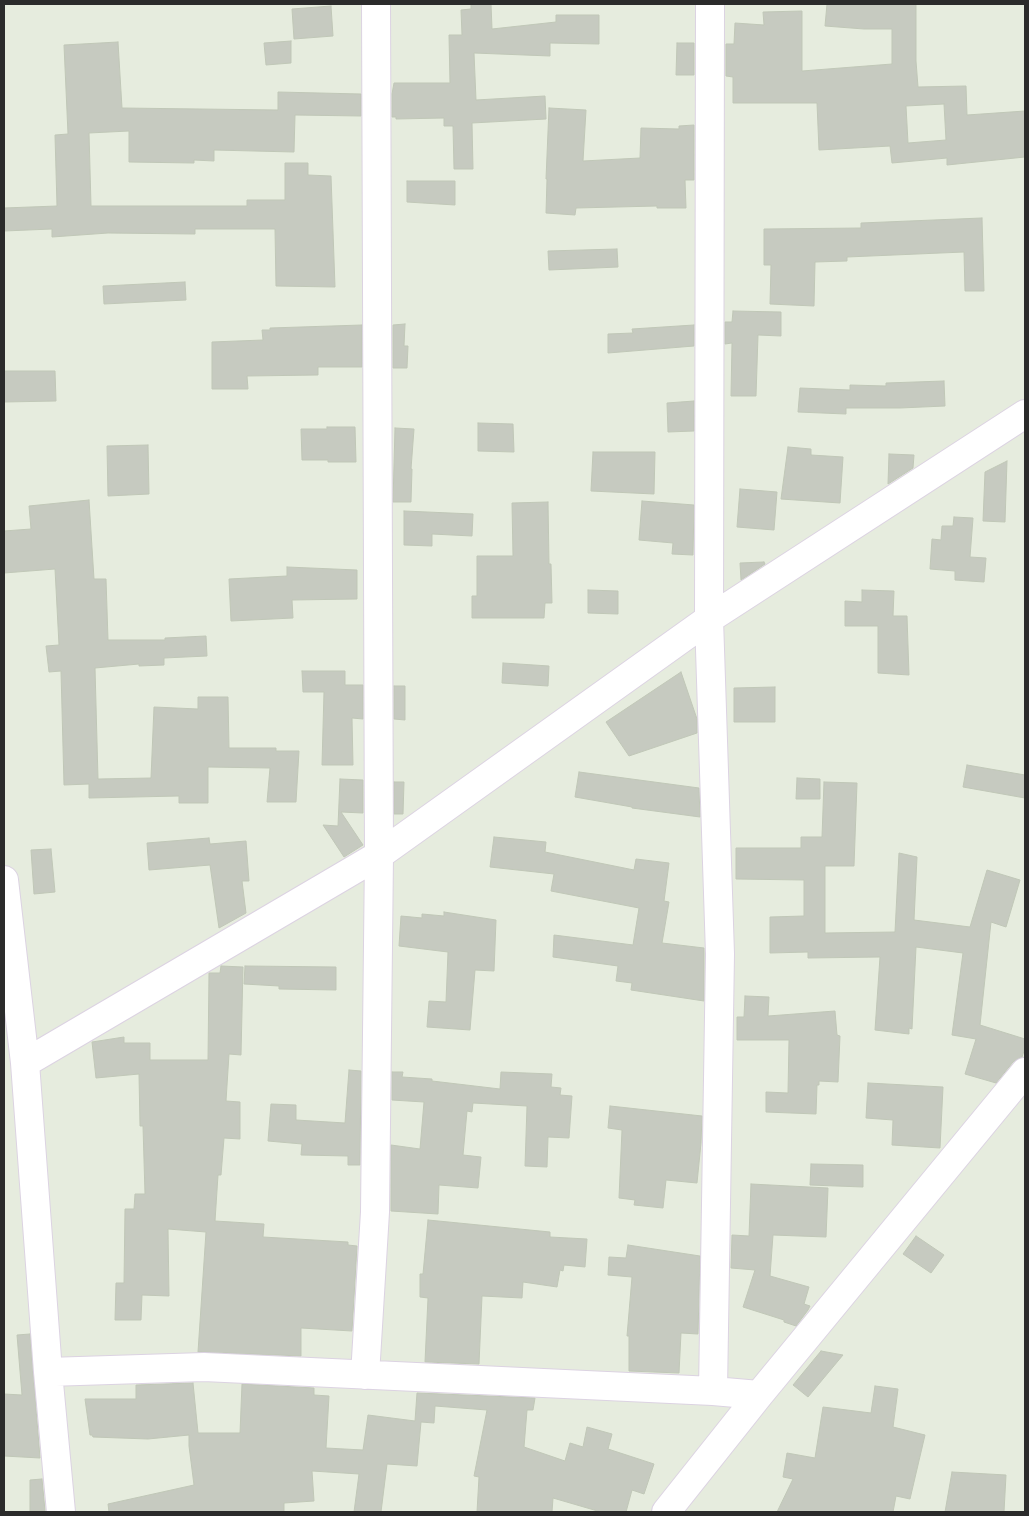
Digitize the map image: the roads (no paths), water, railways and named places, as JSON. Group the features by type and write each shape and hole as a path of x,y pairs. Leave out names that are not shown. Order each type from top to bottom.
{"street":[{"path":"365,1375 375,1212 379,855 376,4"},
{"path":"710,4 709,619 720,954 713,1391"},
{"path":"25,1063 379,855 709,619 1025,414"},
{"path":"4,880 7,943 25,1063 48,1372 61,1512"},
{"path":"666,1512 759,1395 1025,1072"},
{"path":"48,1372 204,1367 713,1391 759,1395"}]}
